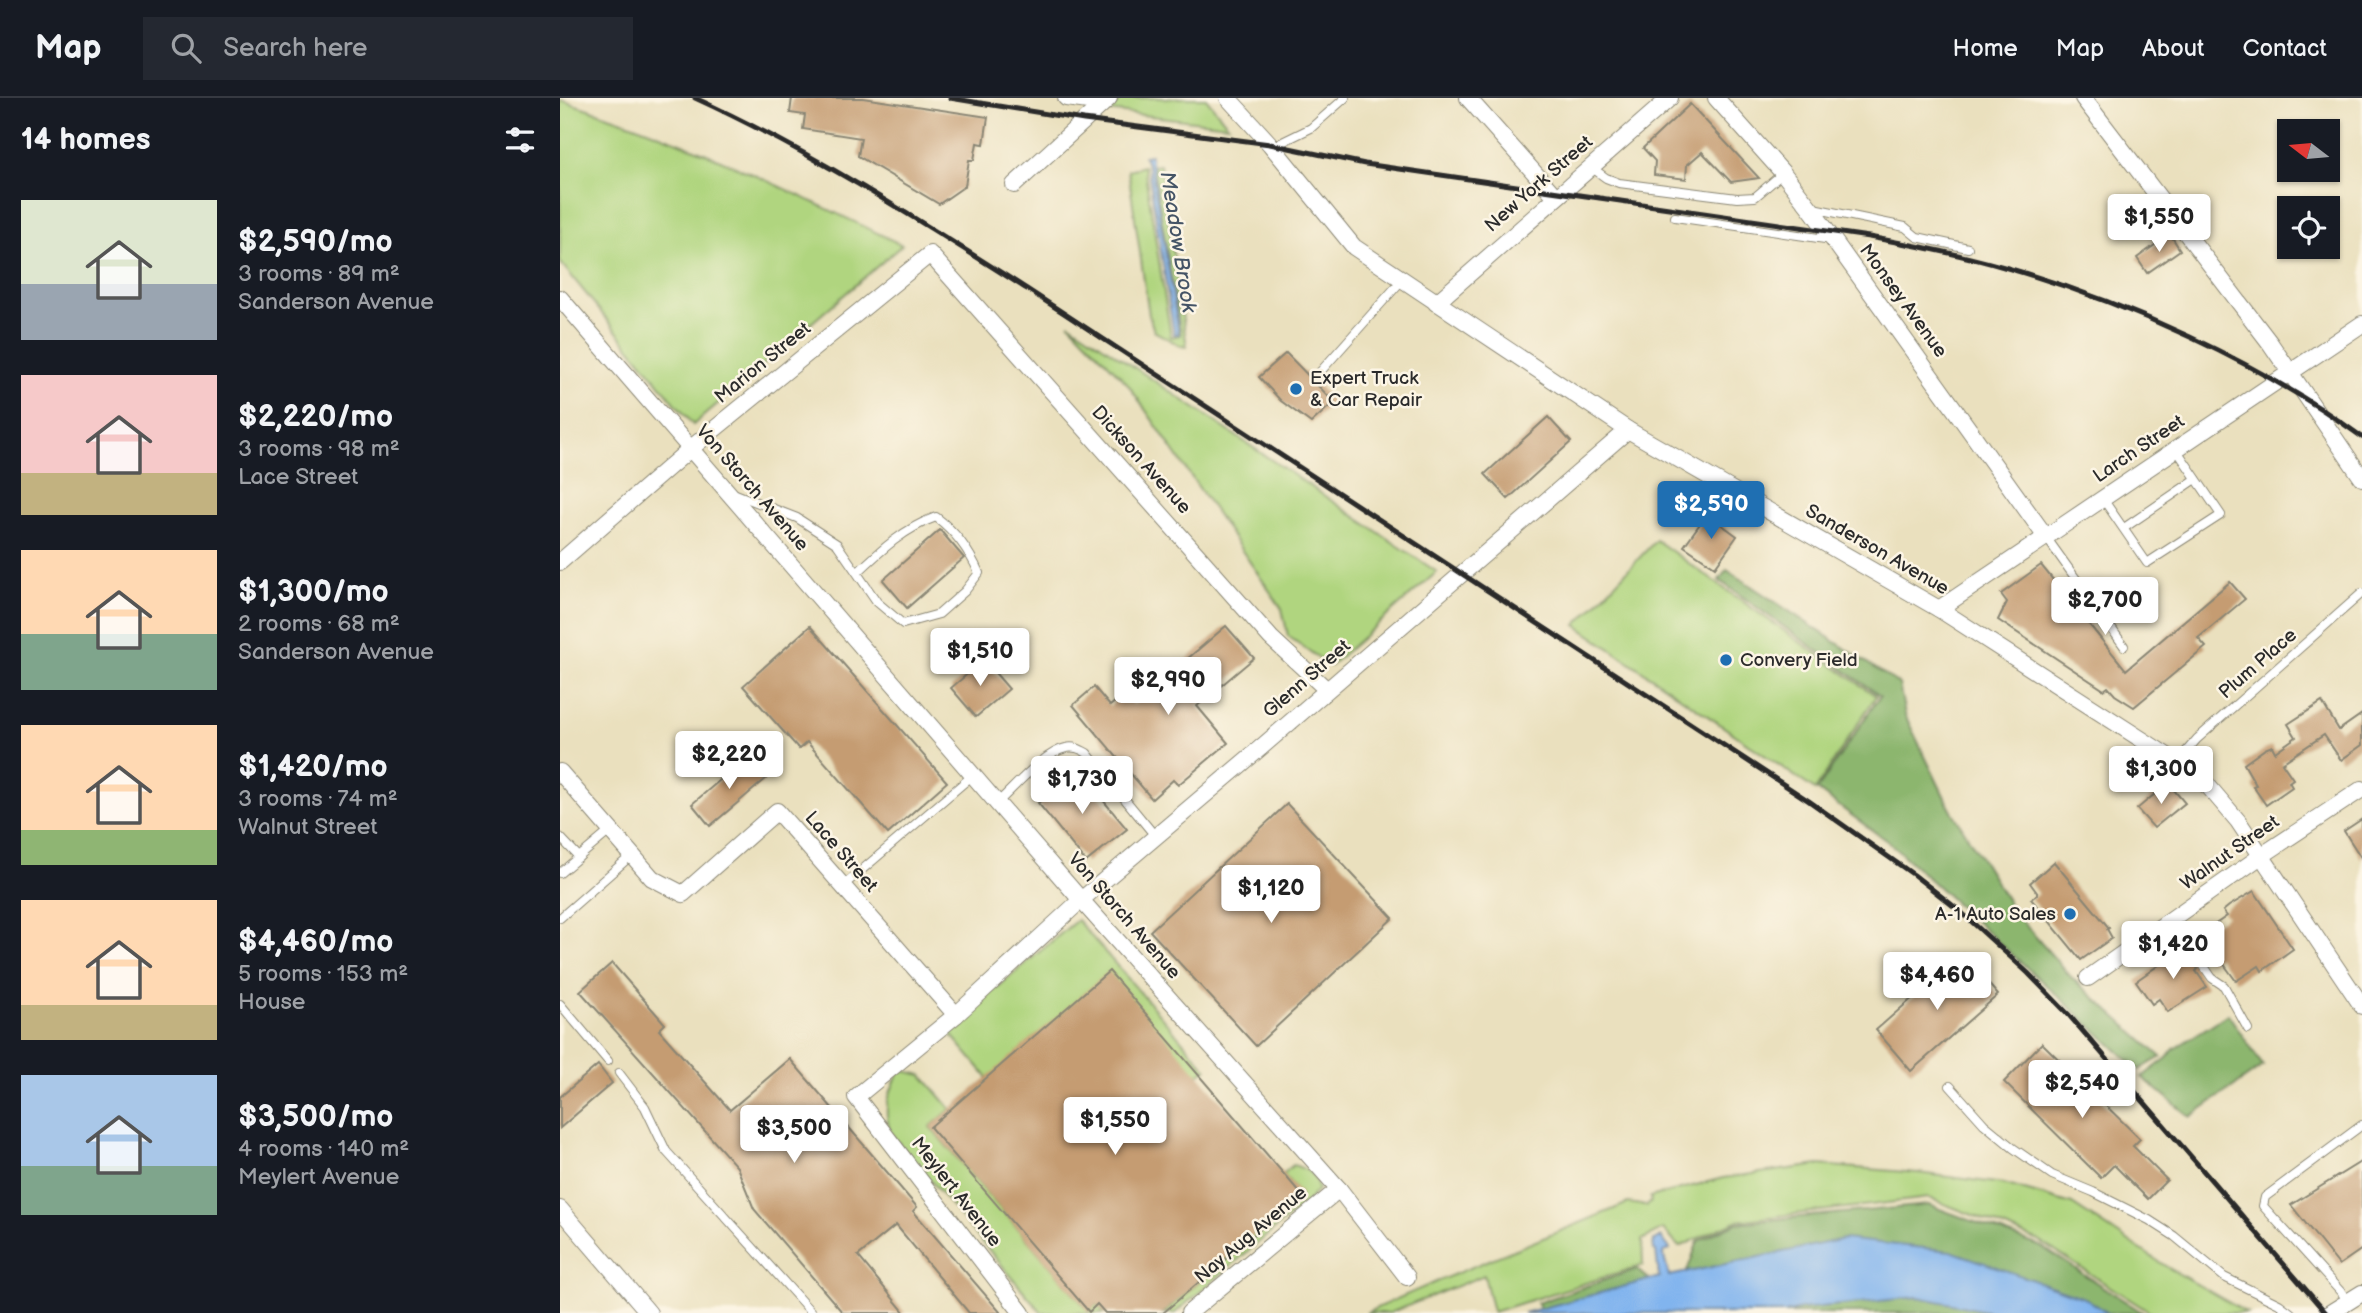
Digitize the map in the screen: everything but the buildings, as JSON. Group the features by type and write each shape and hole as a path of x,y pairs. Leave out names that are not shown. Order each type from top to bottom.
{"street":[{"path":"1066,98 1106,101"},
{"name":"Sanderson Avenue","path":"1228,98 1354,247 1628,430 1939,609 2177,762 2209,787 2261,856 2362,1006"},
{"path":"1468,98 1556,197"},
{"name":"New York Street","path":"1436,303 1670,98"},
{"name":"Monsey Avenue","path":"1716,98 1783,173 1810,208 2046,537"},
{"path":"2083,98 2290,373 2362,478"},
{"path":"1014,185 1106,101"},
{"name":"Marion Street","path":"560,562 690,449 930,254"},
{"name":"Dickson Avenue","path":"930,254 1271,638 1326,689"},
{"name":"Von Storch Avenue","path":"560,298 1081,900 1339,1189 1407,1277"},
{"name":"Larch Street","path":"1939,609 2362,324"},
{"name":"Glenn Street","path":"856,1097 956,1014 1081,900 1628,430"},
{"path":"560,772 633,854"},
{"name":"Walnut Street","path":"2088,978 2261,856 2362,789"},
{"name":"Lace Street","path":"633,854 652,878 683,894 777,811 956,1014"},
{"name":"Meylert Avenue","path":"856,1097 1023,1313"},
{"name":"Nay Aug Avenue","path":"1189,1313 1339,1189"},
{"path":"560,1209 649,1313"},
{"path":"2330,1313 2356,1297"}],"lane":[{"path":"1272,147 1311,128 1345,98"},
{"path":"1591,167 1606,178 1619,183 1737,198 1755,197 1783,173"},
{"path":"1810,208 1905,227 1917,237 1968,248"},
{"path":"1675,217 1834,240"},
{"path":"1320,372 1402,280"},
{"path":"2103,499 2147,563 2221,515 2176,449"},
{"path":"2124,528 2196,479"},
{"path":"727,490 797,518 837,544 857,573 877,602 903,624 939,614 965,591 979,573 971,554 951,529 936,517 915,524 857,573"},
{"path":"2046,537 2124,646"},
{"name":"Plum Place","path":"2177,762 2197,739 2362,593"},
{"path":"998,803 1049,755 1067,747 1077,748 1087,753 1156,837"},
{"path":"843,886 973,775"},
{"path":"560,873 611,830"},
{"path":"560,837 579,857"},
{"path":"560,918 633,854"},
{"path":"2172,919 2212,978 2224,986 2248,1029"},
{"path":"560,1004 608,1061"},
{"path":"619,1073 645,1107 666,1151 812,1313"},
{"path":"1950,1086 1984,1124 2052,1175 2094,1192 2149,1220 2174,1236 2224,1277 2279,1304 2291,1313"},
{"path":"2356,1297 2263,1206 2265,1197 2362,1125"}],"green space":[{"path":"1123,98 1206,98 1228,125 1107,111"},
{"path":"560,100 691,147 902,245 693,425 560,262"},
{"path":"1160,165 1187,347 1154,331 1149,315 1128,170 1144,166 1171,337 1181,335 1153,166"},
{"path":"1069,323 1437,572 1330,666 1288,636 1282,609 1127,383"},
{"name":"Convery Field","path":"1656,540 1876,696 1815,790 1576,625"},
{"path":"1727,570 1899,684 1905,715 1949,806 2014,912 2070,976 2161,1057 2139,1070 1891,844 1817,790 1880,696 1719,580"},
{"path":"1077,920 1207,1069 1198,1075 987,1077 947,1030"},
{"path":"2228,1014 2263,1066 2190,1117 2142,1077 2167,1058 2174,1049"},
{"path":"900,1070 922,1075 951,1109 930,1127 1089,1311 1097,1304 1105,1313 1042,1313 892,1135 887,1110"},
{"path":"1293,1165 1306,1170 1315,1179 1318,1189 1310,1199 1175,1313 1163,1313 1300,1194 1283,1174"},
{"path":"1819,1165 1918,1173 2004,1184 2072,1204 2167,1267 2247,1313 2151,1313 2039,1241 1929,1198 1736,1221 1679,1247 1663,1229 1642,1240 1643,1265 1493,1312 1484,1275 1390,1313 1366,1313 1628,1203 1647,1206 1651,1202 1650,1197 1723,1178"},
{"path":"1929,1205 2042,1247 2143,1313 1672,1313 1698,1241 1736,1223"},
{"path":"1637,1269 1651,1281 1543,1313 1537,1303"}],"water":[{"path":"1151,155 1179,334 1174,334 1148,167 1144,156"},
{"path":"1661,1237 1670,1249 1663,1253 1669,1276 1844,1239 1951,1251 2087,1299 2108,1313 1995,1313 1918,1297 1785,1313 1524,1313 1659,1277 1656,1251 1653,1249 1654,1240"}],"railway":[{"path":"695,98 823,164 1027,289 1809,801 1914,875 1961,912 2068,1014 2326,1313"},
{"path":"950,98 1084,120 1270,144 1365,164 1869,237 1970,258 2050,281 2144,316 2190,337 2280,384 2362,437"}],"place":[{"name":"Expert Truck & Car Repair","path":"1296,389"},
{"name":"Convery Field","path":"1726,660"},
{"name":"A-1 Auto Sales","path":"2070,914"}],"water label":[{"name":"Meadow Brook","path":"1178,242"}]}
